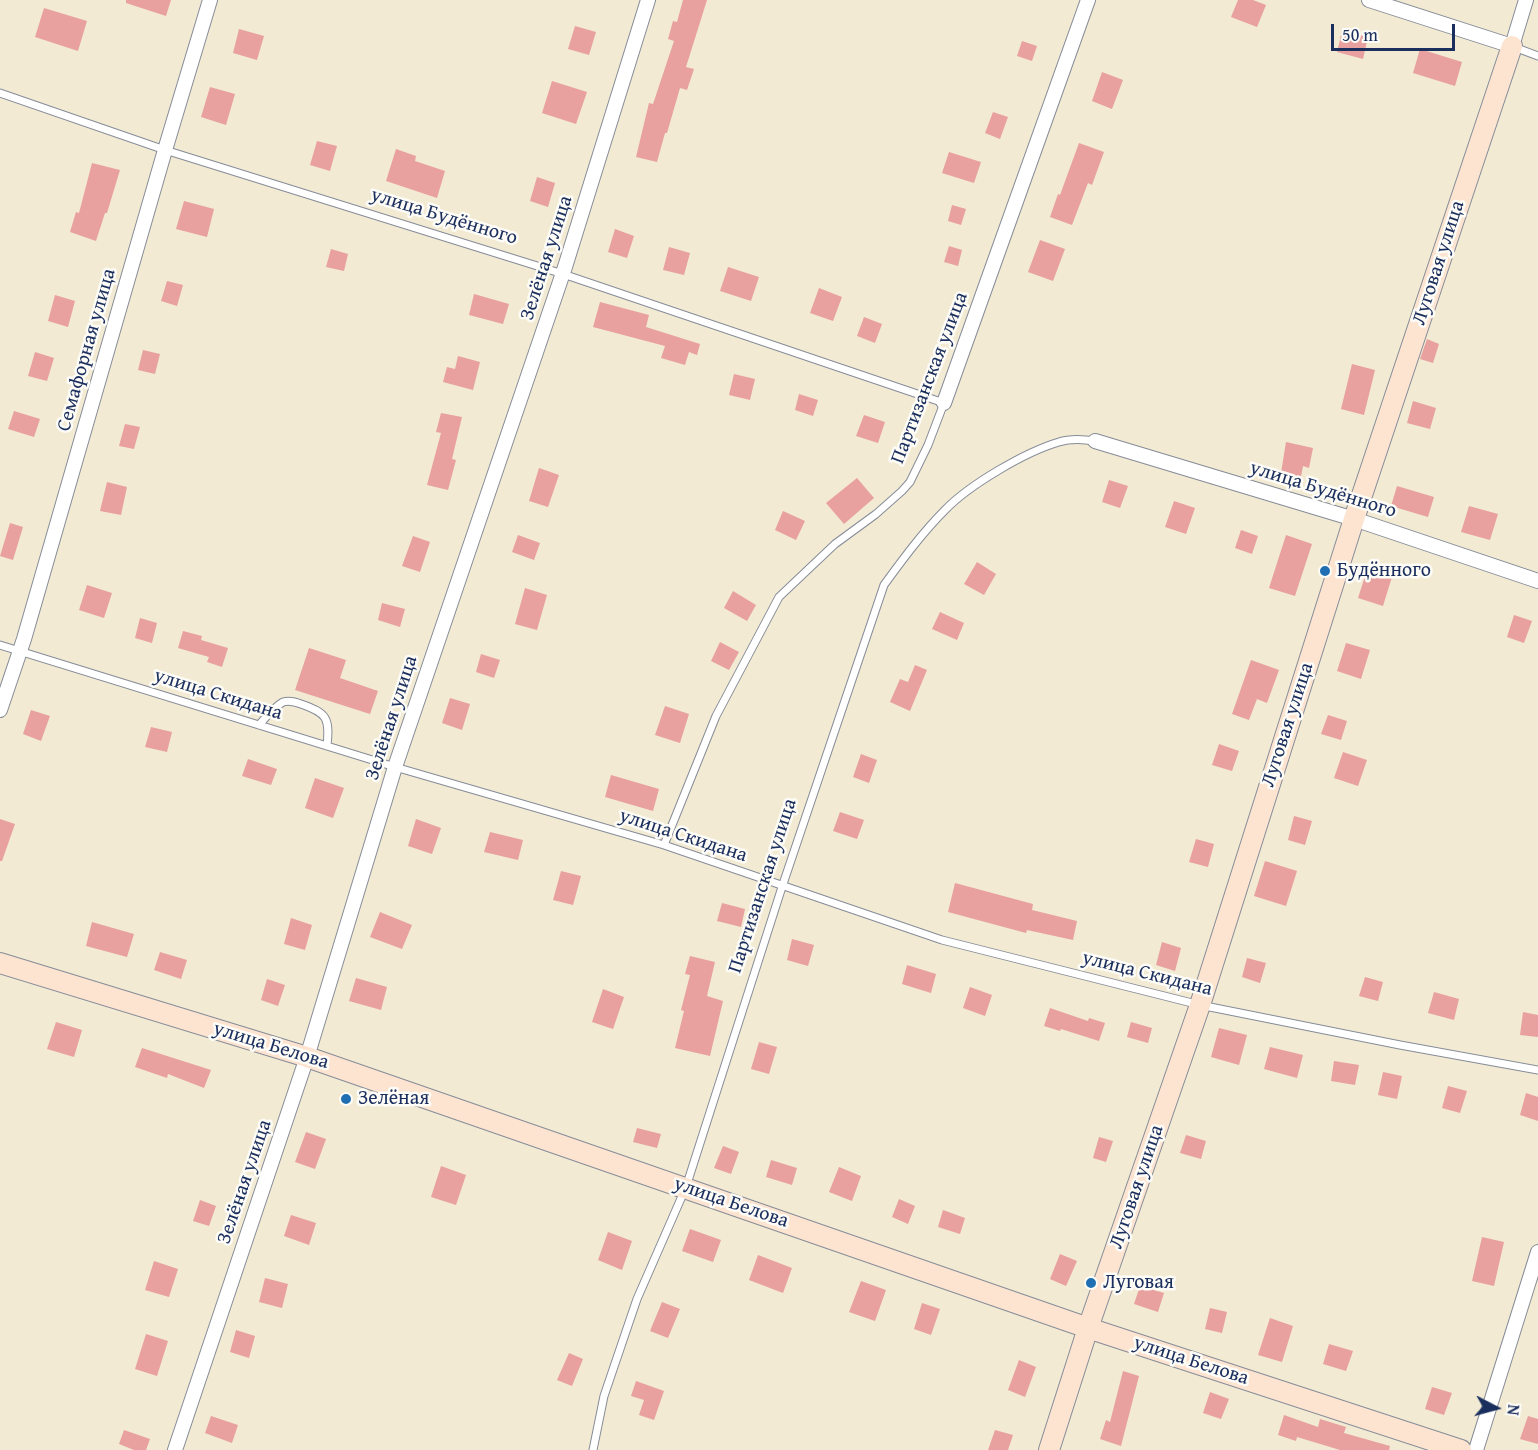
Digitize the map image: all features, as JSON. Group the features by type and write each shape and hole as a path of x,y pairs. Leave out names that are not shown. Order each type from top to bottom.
{"street":[{"name":"Семафорная улица","path":"0,710 20,651 210,0"},
{"name":"Зелёная улица","path":"175,1450 307,1057 395,767 563,274 648,0"},
{"name":"Партизанская улица","path":"944,403 1088,0"},
{"path":"1369,0 1512,46"},
{"name":"Луговая улица","path":"1049,1450 1088,1328 1200,1005 1354,519 1526,0"},
{"name":"улица Будённого","path":"1095,441 1354,519 1538,581"},
{"name":"улица Белова","path":"0,963 307,1057 1088,1328 1461,1450"},
{"path":"1476,1450 1538,1252"}],"lane":[{"path":"1512,46 1538,56"},
{"name":"улица Будённого","path":"0,93 165,150 563,274 944,403"},
{"name":"Партизанская улица","path":"664,845 716,716 779,597 835,544 885,506 910,482 928,445 944,403"},
{"name":"Партизанская улица","path":"593,1450 604,1396 637,1299 686,1187 782,887 884,585 913,546 946,508 985,479 1030,454 1061,441 1078,439 1095,441"},
{"name":"улица Скидана","path":"0,645 395,767 664,845 942,940 1200,1005 1538,1070"},
{"path":"259,725 277,706 286,701 296,702 318,710 326,719 327,746"}],"building":[{"path":"126,0 171,0 166,16 126,3"},
{"path":"683,0 707,0 686,67 694,69 687,90 680,88 657,162 636,157 649,103 653,104 674,41 668,39 673,21 677,22"},
{"path":"1238,0 1253,0 1266,5 1257,27 1231,17"},
{"path":"44,8 87,21 78,51 35,37"},
{"path":"575,26 596,32 589,55 568,49"},
{"path":"239,29 264,36 257,60 233,53"},
{"path":"1342,31 1368,37 1363,59 1337,52"},
{"path":"1022,41 1037,46 1032,61 1017,56"},
{"path":"1420,49 1462,62 1455,86 1413,73"},
{"path":"1102,72 1123,80 1112,109 1092,101"},
{"path":"552,81 587,92 576,124 542,113"},
{"path":"210,87 235,94 226,125 201,117"},
{"path":"993,112 1008,117 1000,139 985,133"},
{"path":"317,141 337,146 330,171 310,165"},
{"path":"1079,143 1104,152 1092,185 1088,183 1072,225 1050,217"},
{"path":"396,149 416,156 415,161 445,171 437,198 386,181"},
{"path":"949,152 981,162 974,183 942,173"},
{"path":"92,163 120,170 96,241 70,232 76,212 79,213"},
{"path":"537,177 555,183 548,207 530,201"},
{"path":"184,201 214,209 207,237 176,229"},
{"path":"952,205 966,209 961,225 948,221"},
{"path":"615,229 634,236 627,258 608,252"},
{"path":"1040,240 1065,249 1053,281 1028,272"},
{"path":"949,246 962,250 958,266 944,262"},
{"path":"669,247 690,253 684,275 663,270"},
{"path":"331,249 348,254 344,271 326,267"},
{"path":"728,267 759,277 751,301 720,291"},
{"path":"167,281 183,285 177,306 161,301"},
{"path":"819,288 842,297 833,321 810,313"},
{"path":"474,294 509,304 503,324 469,315"},
{"path":"55,295 75,301 68,327 48,321"},
{"path":"600,302 649,315 646,327 700,344 697,355 689,352 685,365 661,358 665,346 593,327"},
{"path":"864,317 882,324 875,343 857,336"},
{"path":"1427,339 1439,344 1433,363 1420,359"},
{"path":"143,350 160,354 155,374 138,370"},
{"path":"35,352 54,358 47,381 28,376"},
{"path":"458,356 480,362 473,390 443,382 447,367 455,369"},
{"path":"1352,364 1375,370 1364,415 1341,409"},
{"path":"734,374 755,379 750,400 729,395"},
{"path":"799,394 818,400 813,416 795,410"},
{"path":"1413,401 1436,408 1430,429 1407,423"},
{"path":"14,411 40,419 34,437 8,429"},
{"path":"441,413 462,417 452,459 456,460 448,490 427,485 441,433 436,432"},
{"path":"864,415 885,422 878,443 856,436"},
{"path":"125,424 140,427 134,449 119,446"},
{"path":"1286,442 1313,448 1309,468 1303,466 1300,482 1280,479"},
{"path":"539,468 559,475 548,507 529,501"},
{"path":"857,478 874,498 844,524 826,503"},
{"path":"1109,480 1128,486 1120,508 1102,502"},
{"path":"107,482 127,487 121,515 100,511"},
{"path":"1397,486 1434,497 1428,517 1391,506"},
{"path":"1174,501 1195,508 1186,534 1165,527"},
{"path":"1469,506 1498,514 1490,540 1461,532"},
{"path":"783,511 805,521 796,540 775,530"},
{"path":"10,523 23,527 13,560 0,556"},
{"path":"1241,530 1258,536 1252,554 1235,548"},
{"path":"518,535 540,543 534,560 512,552"},
{"path":"1286,535 1312,544 1295,596 1269,588"},
{"path":"413,536 430,542 420,572 402,566"},
{"path":"977,562 996,574 984,595 964,584"},
{"path":"1367,570 1392,577 1383,606 1358,598"},
{"path":"87,585 112,593 104,618 79,610"},
{"path":"525,588 547,595 537,630 515,624"},
{"path":"733,591 756,605 747,621 724,608"},
{"path":"382,603 405,609 400,627 378,620"},
{"path":"940,612 964,623 957,640 932,629"},
{"path":"1514,615 1532,621 1524,643 1507,637"},
{"path":"140,618 157,623 152,643 135,638"},
{"path":"183,631 202,636 201,640 228,648 222,667 207,662 209,657 178,648"},
{"path":"720,642 739,652 729,670 711,661"},
{"path":"1346,643 1370,650 1361,679 1337,671"},
{"path":"309,648 346,660 340,678 378,691 370,714 295,690"},
{"path":"481,654 500,660 494,678 476,672"},
{"path":"1251,660 1279,670 1267,703 1257,699 1249,720 1232,714"},
{"path":"915,665 927,670 910,711 890,702 900,679 908,682"},
{"path":"450,698 470,704 462,730 442,723"},
{"path":"665,706 689,714 680,743 655,735"},
{"path":"31,710 50,716 41,741 23,734"},
{"path":"1328,715 1347,721 1341,740 1321,734"},
{"path":"151,727 172,732 167,752 145,747"},
{"path":"1219,744 1239,751 1232,771 1212,765"},
{"path":"1343,752 1367,760 1358,786 1334,778"},
{"path":"861,754 877,760 869,783 853,777"},
{"path":"248,759 277,769 271,785 242,776"},
{"path":"611,775 659,789 653,811 605,797"},
{"path":"315,778 344,788 333,818 305,808"},
{"path":"840,812 864,820 857,839 833,831"},
{"path":"1294,816 1312,821 1305,845 1288,840"},
{"path":"0,819 15,824 2,861 0,861"},
{"path":"416,819 441,828 432,854 408,846"},
{"path":"490,832 523,840 518,860 484,852"},
{"path":"1196,839 1214,844 1208,867 1189,862"},
{"path":"1265,861 1297,871 1286,906 1254,896"},
{"path":"561,871 581,876 573,905 553,900"},
{"path":"955,883 1033,904 1032,910 1077,921 1073,940 1027,930 1026,933 948,912"},
{"path":"722,903 745,909 741,927 717,921"},
{"path":"380,912 412,925 402,949 370,937"},
{"path":"291,918 312,925 305,950 284,944"},
{"path":"92,922 134,934 127,957 86,946"},
{"path":"792,939 814,945 808,966 787,960"},
{"path":"1162,942 1181,948 1175,971 1156,965"},
{"path":"160,952 187,960 181,979 154,970"},
{"path":"690,956 715,962 707,996 723,1001 710,1056 675,1048 690,975 685,974"},
{"path":"1247,958 1266,963 1260,983 1242,977"},
{"path":"907,965 936,974 931,993 902,984"},
{"path":"1365,977 1383,982 1378,1001 1359,996"},
{"path":"356,978 387,987 381,1010 349,1001"},
{"path":"267,979 285,985 278,1006 261,1000"},
{"path":"970,987 992,995 985,1016 963,1008"},
{"path":"603,989 624,997 613,1029 592,1022"},
{"path":"1434,992 1459,999 1454,1020 1428,1013"},
{"path":"1050,1008 1088,1021 1089,1018 1105,1023 1099,1041 1044,1026"},
{"path":"1523,1012 1538,1015 1538,1037 1520,1035"},
{"path":"56,1022 82,1030 74,1057 47,1049"},
{"path":"1131,1022 1152,1028 1148,1043 1127,1037"},
{"path":"1219,1028 1247,1035 1239,1065 1211,1057"},
{"path":"759,1042 777,1047 769,1074 751,1069"},
{"path":"1270,1047 1303,1055 1297,1078 1264,1069"},
{"path":"142,1048 211,1070 204,1088 168,1074 167,1078 135,1067"},
{"path":"1334,1061 1359,1065 1355,1085 1331,1081"},
{"path":"1383,1072 1402,1076 1397,1099 1378,1095"},
{"path":"1448,1086 1467,1091 1460,1113 1442,1108"},
{"path":"1526,1093 1538,1097 1538,1121 1520,1115"},
{"path":"637,1128 661,1134 657,1148 633,1142"},
{"path":"306,1132 326,1139 315,1169 295,1162"},
{"path":"1186,1135 1206,1141 1201,1159 1180,1153"},
{"path":"1099,1137 1113,1141 1106,1162 1093,1158"},
{"path":"723,1146 739,1152 731,1174 714,1168"},
{"path":"771,1160 797,1168 792,1185 766,1177"},
{"path":"441,1166 466,1175 456,1205 431,1197"},
{"path":"839,1167 861,1176 852,1201 829,1192"},
{"path":"899,1199 915,1206 908,1224 892,1217"},
{"path":"200,1200 216,1206 209,1226 193,1221"},
{"path":"943,1210 965,1218 960,1234 938,1227"},
{"path":"291,1215 316,1223 309,1245 284,1236"},
{"path":"690,1229 721,1240 713,1262 682,1251"},
{"path":"608,1232 632,1241 622,1270 598,1260"},
{"path":"1482,1237 1504,1242 1494,1286 1472,1281"},
{"path":"1060,1254 1077,1261 1066,1286 1050,1279"},
{"path":"758,1255 792,1268 783,1293 749,1280"},
{"path":"154,1261 178,1269 169,1297 145,1290"},
{"path":"265,1278 288,1284 282,1308 259,1302"},
{"path":"861,1281 886,1290 875,1321 849,1312"},
{"path":"1140,1286 1164,1293 1158,1312 1134,1304"},
{"path":"662,1302 680,1309 668,1338 650,1331"},
{"path":"922,1303 940,1309 931,1335 914,1329"},
{"path":"1210,1308 1227,1312 1222,1333 1205,1329"},
{"path":"1270,1318 1293,1326 1282,1362 1258,1355"},
{"path":"236,1330 255,1336 249,1358 230,1352"},
{"path":"146,1334 168,1341 157,1376 135,1369"},
{"path":"1329,1344 1353,1351 1346,1371 1323,1364"},
{"path":"569,1353 583,1359 572,1386 557,1380"},
{"path":"1019,1360 1036,1367 1025,1397 1008,1390"},
{"path":"1123,1371 1139,1376 1121,1446 1100,1439 1106,1420 1110,1422"},
{"path":"636,1381 664,1391 654,1420 639,1415 644,1400 631,1396"},
{"path":"1432,1387 1452,1393 1444,1415 1425,1409"},
{"path":"1210,1392 1229,1399 1221,1419 1203,1413"},
{"path":"1284,1415 1318,1427 1320,1419 1346,1427 1344,1433 1390,1446 1389,1450 1340,1450 1297,1437 1296,1441 1278,1435"},
{"path":"211,1416 238,1425 232,1443 205,1433"},
{"path":"1528,1416 1538,1419 1538,1444 1520,1439"},
{"path":"124,1430 150,1439 146,1450 134,1450 119,1444"},
{"path":"995,1430 1013,1435 1008,1450 988,1450"}],"place":[{"name":"Будённого","path":"1325,571"},
{"name":"Зелёная","path":"346,1099"},
{"name":"Луговая","path":"1091,1283"}]}
